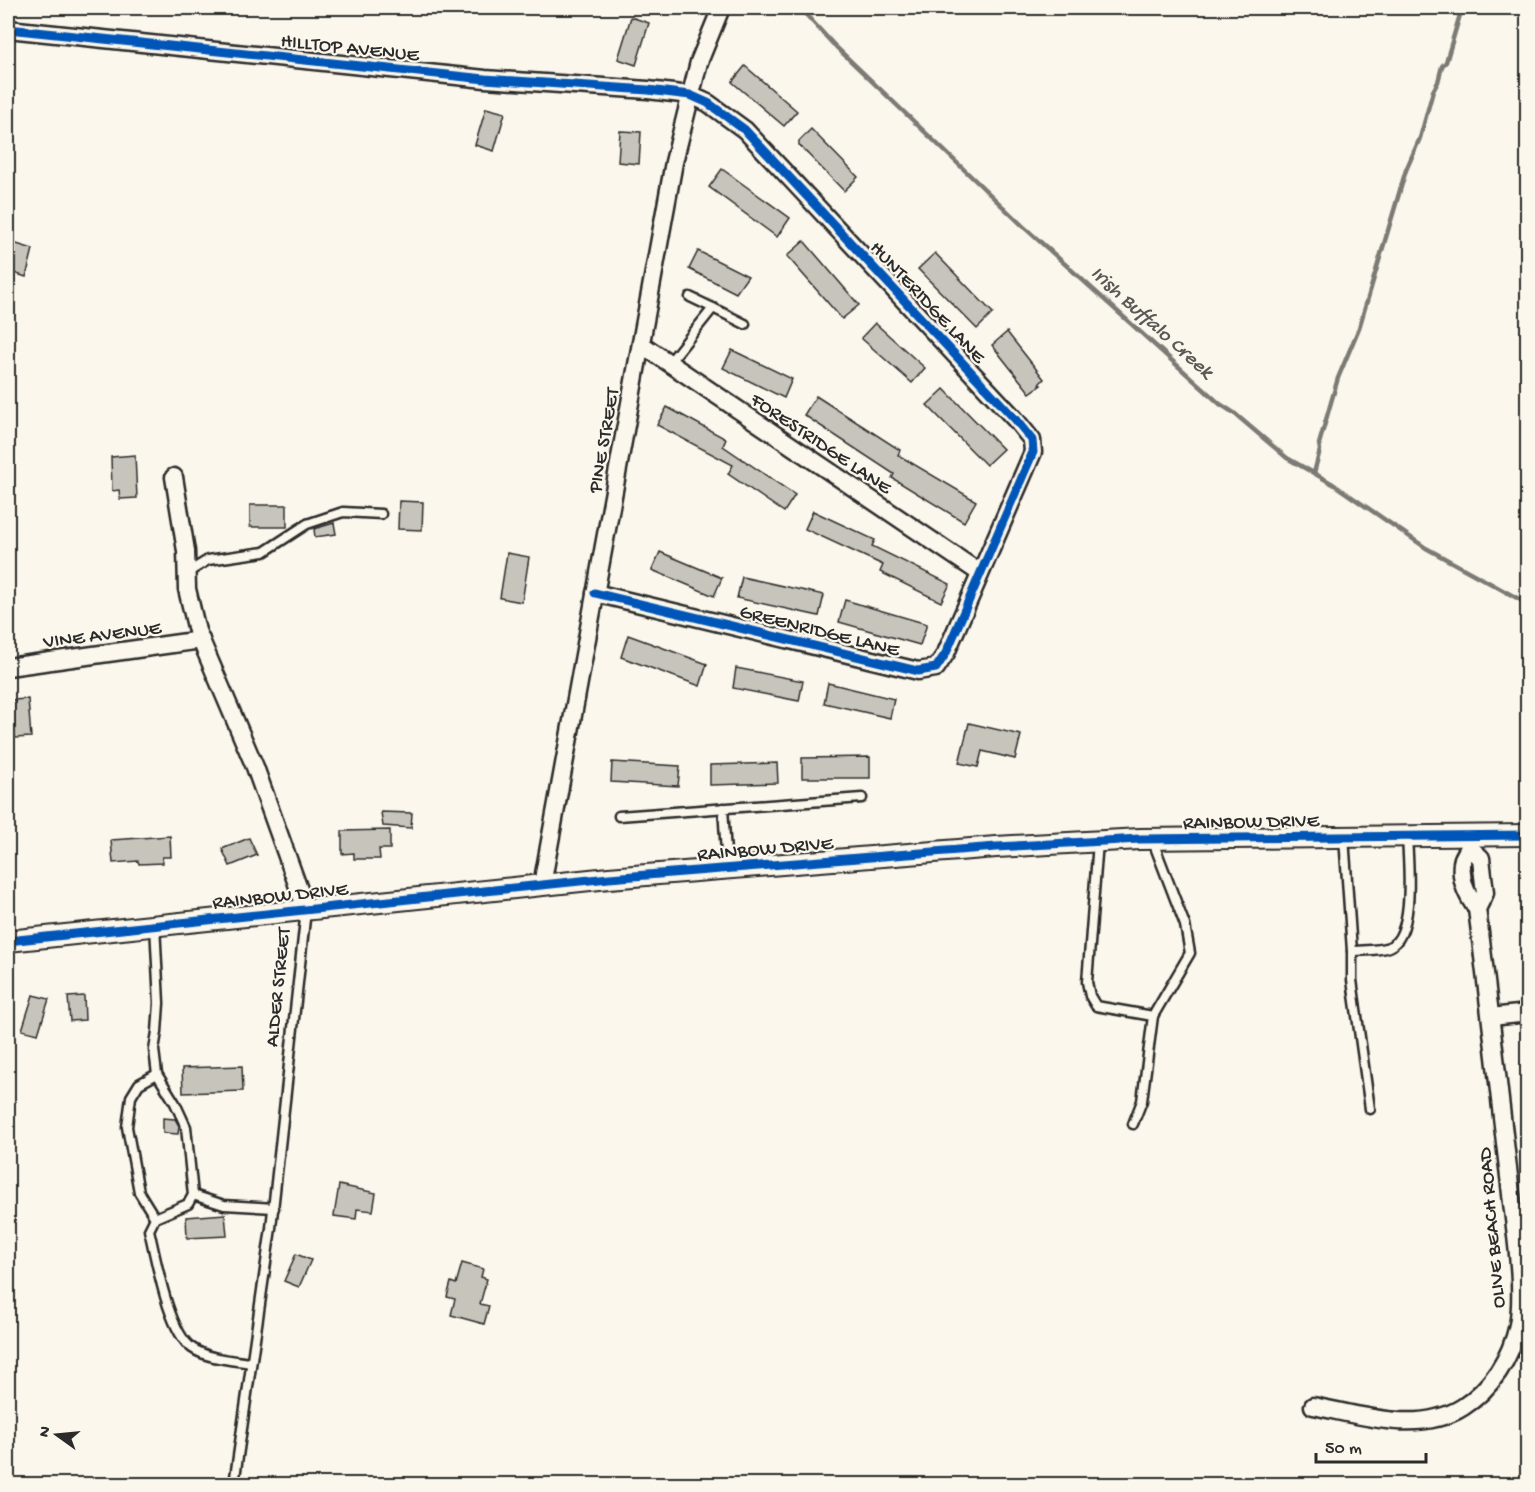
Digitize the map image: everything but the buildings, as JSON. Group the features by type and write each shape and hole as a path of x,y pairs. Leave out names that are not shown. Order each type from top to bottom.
{"street":[{"name":"PINE STREET","path":"542,885 674,162 699,62 721,8"},
{"name":"HILLTOP AVENUE","path":"8,29 485,79 690,95"},
{"name":"HUNTERIDGE LANE","path":"690,95 708,103 745,130 1015,418 1032,440 1033,452 980,573"},
{"name":"FORESTRIDGE LANE","path":"641,344 980,573"},
{"name":"ALDER STREET","path":"174,477 186,551 187,589 201,640 229,700 306,909"},
{"name":"GREENRIDGE LANE","path":"595,593 918,671 936,668 946,653 980,573"},
{"name":"VINE AVENUE","path":"8,667 201,640"},
{"name":"RAINBOW DRIVE","path":"8,941 542,885 996,847 1152,839 1407,837 1470,842 1527,835"},
{"name":"OLIVE BEACH ROAD","path":"1313,1406 1389,1421 1432,1419 1463,1407 1492,1381 1509,1355 1518,1325 1521,1230 1477,909 1485,893 1481,858 1470,842"},
{"path":"1491,1017 1527,1013"}],"lane":[{"path":"690,297 745,324"},
{"path":"669,363 713,308"},
{"path":"187,573 208,560 264,552 306,524 343,512 381,514"},
{"path":"619,816 862,798"},
{"path":"723,808 727,869"},
{"path":"1344,837 1352,980 1370,1109"},
{"path":"1352,951 1390,947 1400,937 1406,925 1407,837"},
{"path":"1133,1124 1142,1101 1153,1016 1190,954 1185,925 1152,839"},
{"path":"1098,841 1087,982 1090,996 1096,1006 1153,1016"},
{"name":"ALDER STREET","path":"234,1485 274,1208 306,909"},
{"path":"155,926 159,1003 154,1050 157,1074 175,1103 186,1127 193,1195 188,1204 155,1218 149,1230 169,1310 180,1336 192,1348 215,1357 251,1363"},
{"path":"155,1218 139,1191 127,1127 131,1097 139,1084 157,1074"},
{"path":"193,1195 224,1206 274,1208"}],"waterway":[{"name":"Irish Buffalo Creek","path":"800,8 833,44 1025,228 1220,404 1287,458 1333,484 1426,548 1528,604"},
{"path":"1314,473 1320,450 1319,444 1338,378 1359,328 1406,170 1420,138 1433,91 1442,66 1446,62 1462,8"}],"cycle path":[{"path":"8,29 485,79 690,95 708,103 745,130 1032,440 1033,452 946,653 936,668 918,671 595,593"},
{"path":"8,941 609,878 996,847 1140,839 1528,835"}]}
